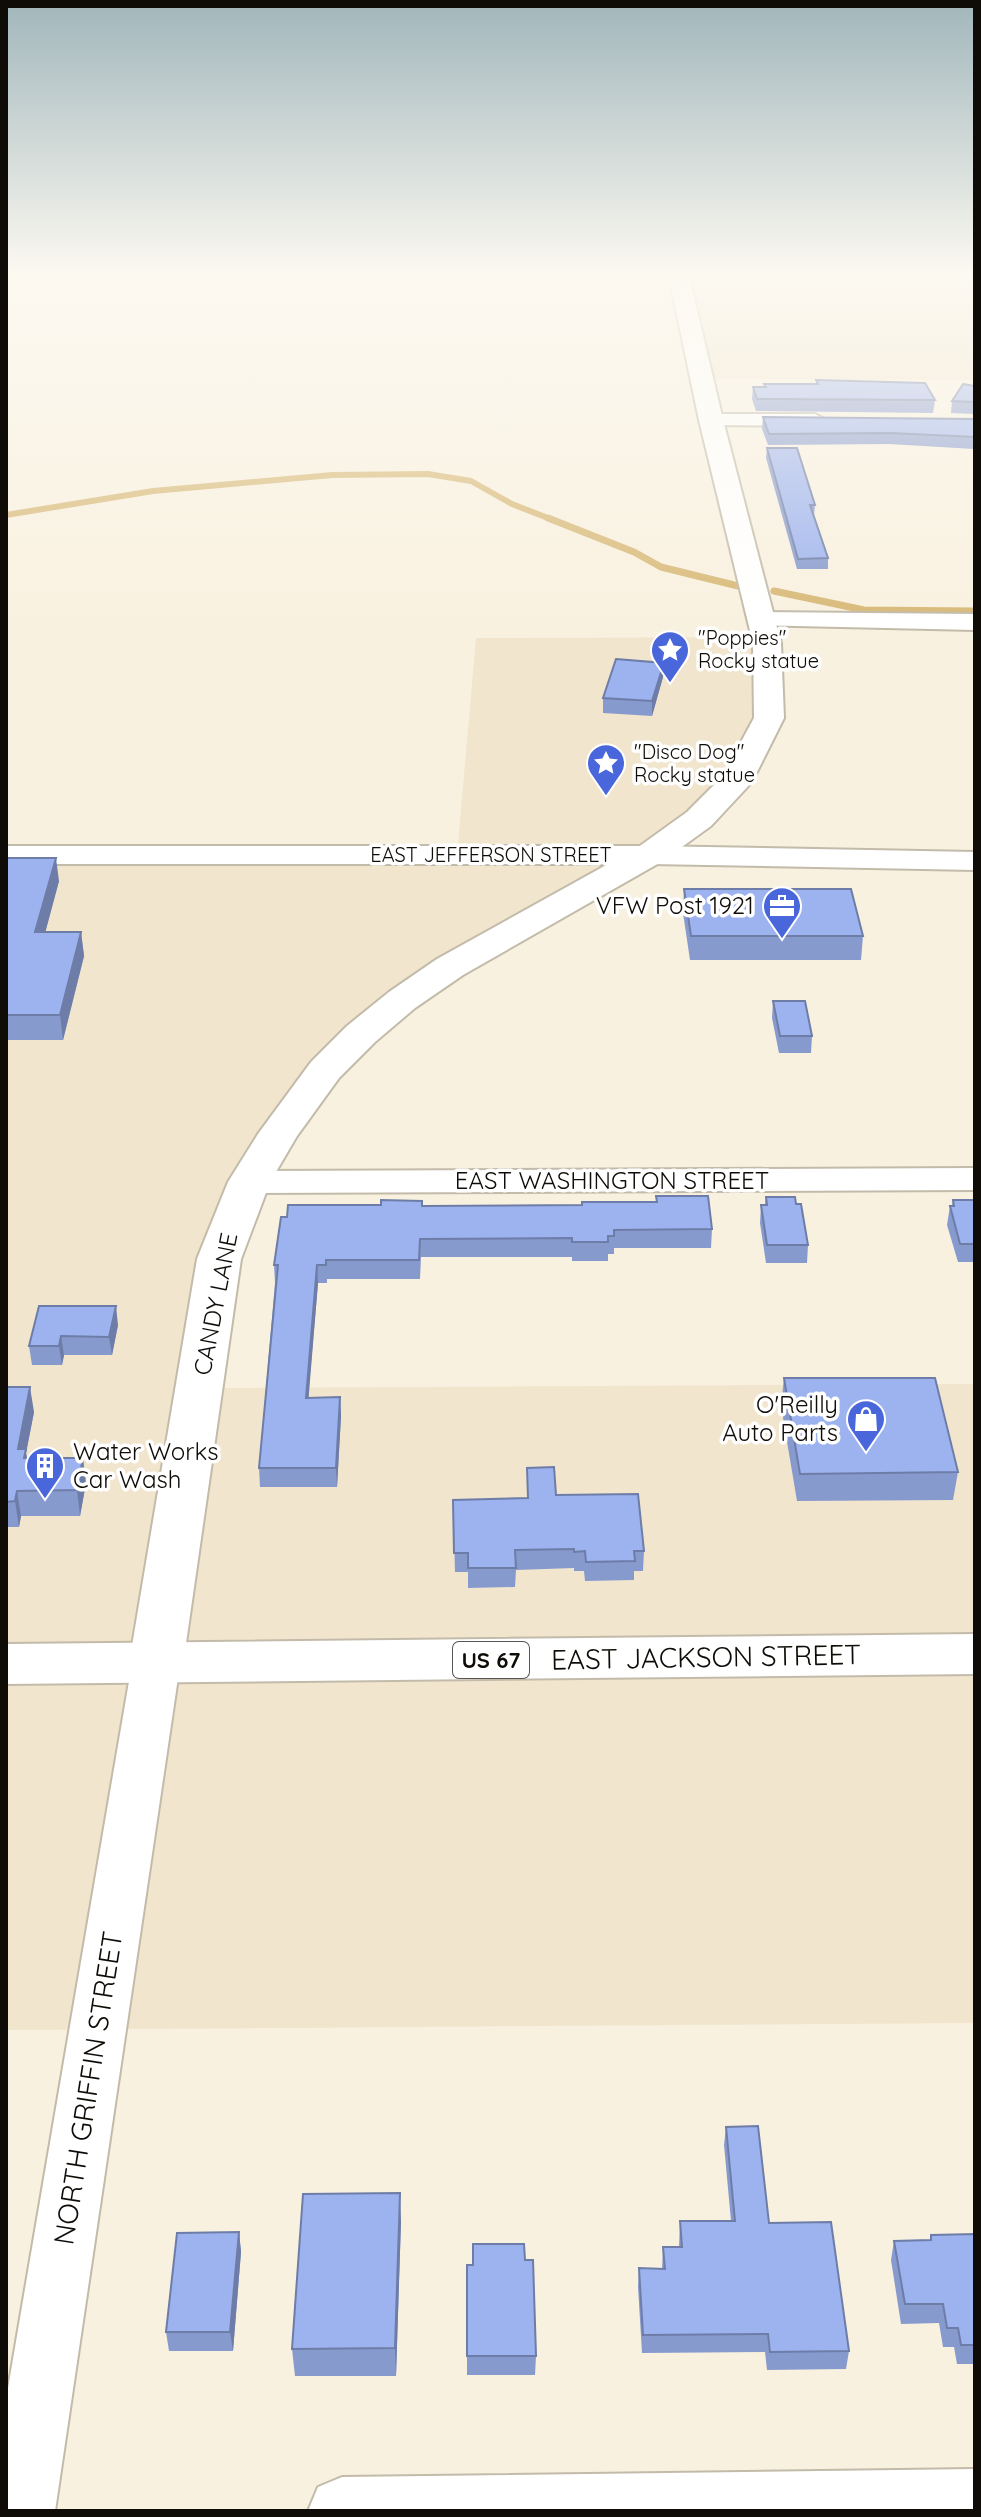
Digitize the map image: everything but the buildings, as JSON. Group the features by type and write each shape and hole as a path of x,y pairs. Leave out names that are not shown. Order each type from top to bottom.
{"main road":[{"name":"CANDY LANE","path":"156,1664 219,1259 249,1182 325,1070 381,1017 450,967 676,837 736,782 761,739 769,718 771,692 762,620 704,389"},
{"name":"EAST JACKSON STREET","path":"6,1664 975,1654"}],"street":[{"path":"711,420 836,420"},
{"path":"762,620 975,622"},
{"name":"EAST JEFFERSON STREET","path":"6,855 649,855 975,861"},
{"name":"EAST WASHINGTON STREET","path":"249,1182 975,1179"},
{"name":"NORTH GRIFFIN STREET","path":"21,2511 156,1664"},
{"path":"342,2511 975,2503"}],"shaded area":[{"path":"765,637 771,692 719,800 402,1000 249,1182 200,1388 975,1384 975,2023 6,2030 6,855 457,855 476,638"}],"waterway":[{"path":"6,515 153,491 332,475 428,474 471,481 512,504 553,520"},
{"path":"548,518 634,552 661,567 738,586"},
{"path":"774,591 864,610 975,611"}],"place":[{"name":"\"Poppies\" Rocky statue","path":"670,684"},
{"name":"\"Disco Dog\" Rocky statue","path":"606,797"},
{"name":"VFW Post 1921","path":"782,940"},
{"name":"O'Reilly Auto Parts","path":"866,1453"},
{"name":"Water Works Car Wash","path":"45,1500"}]}
